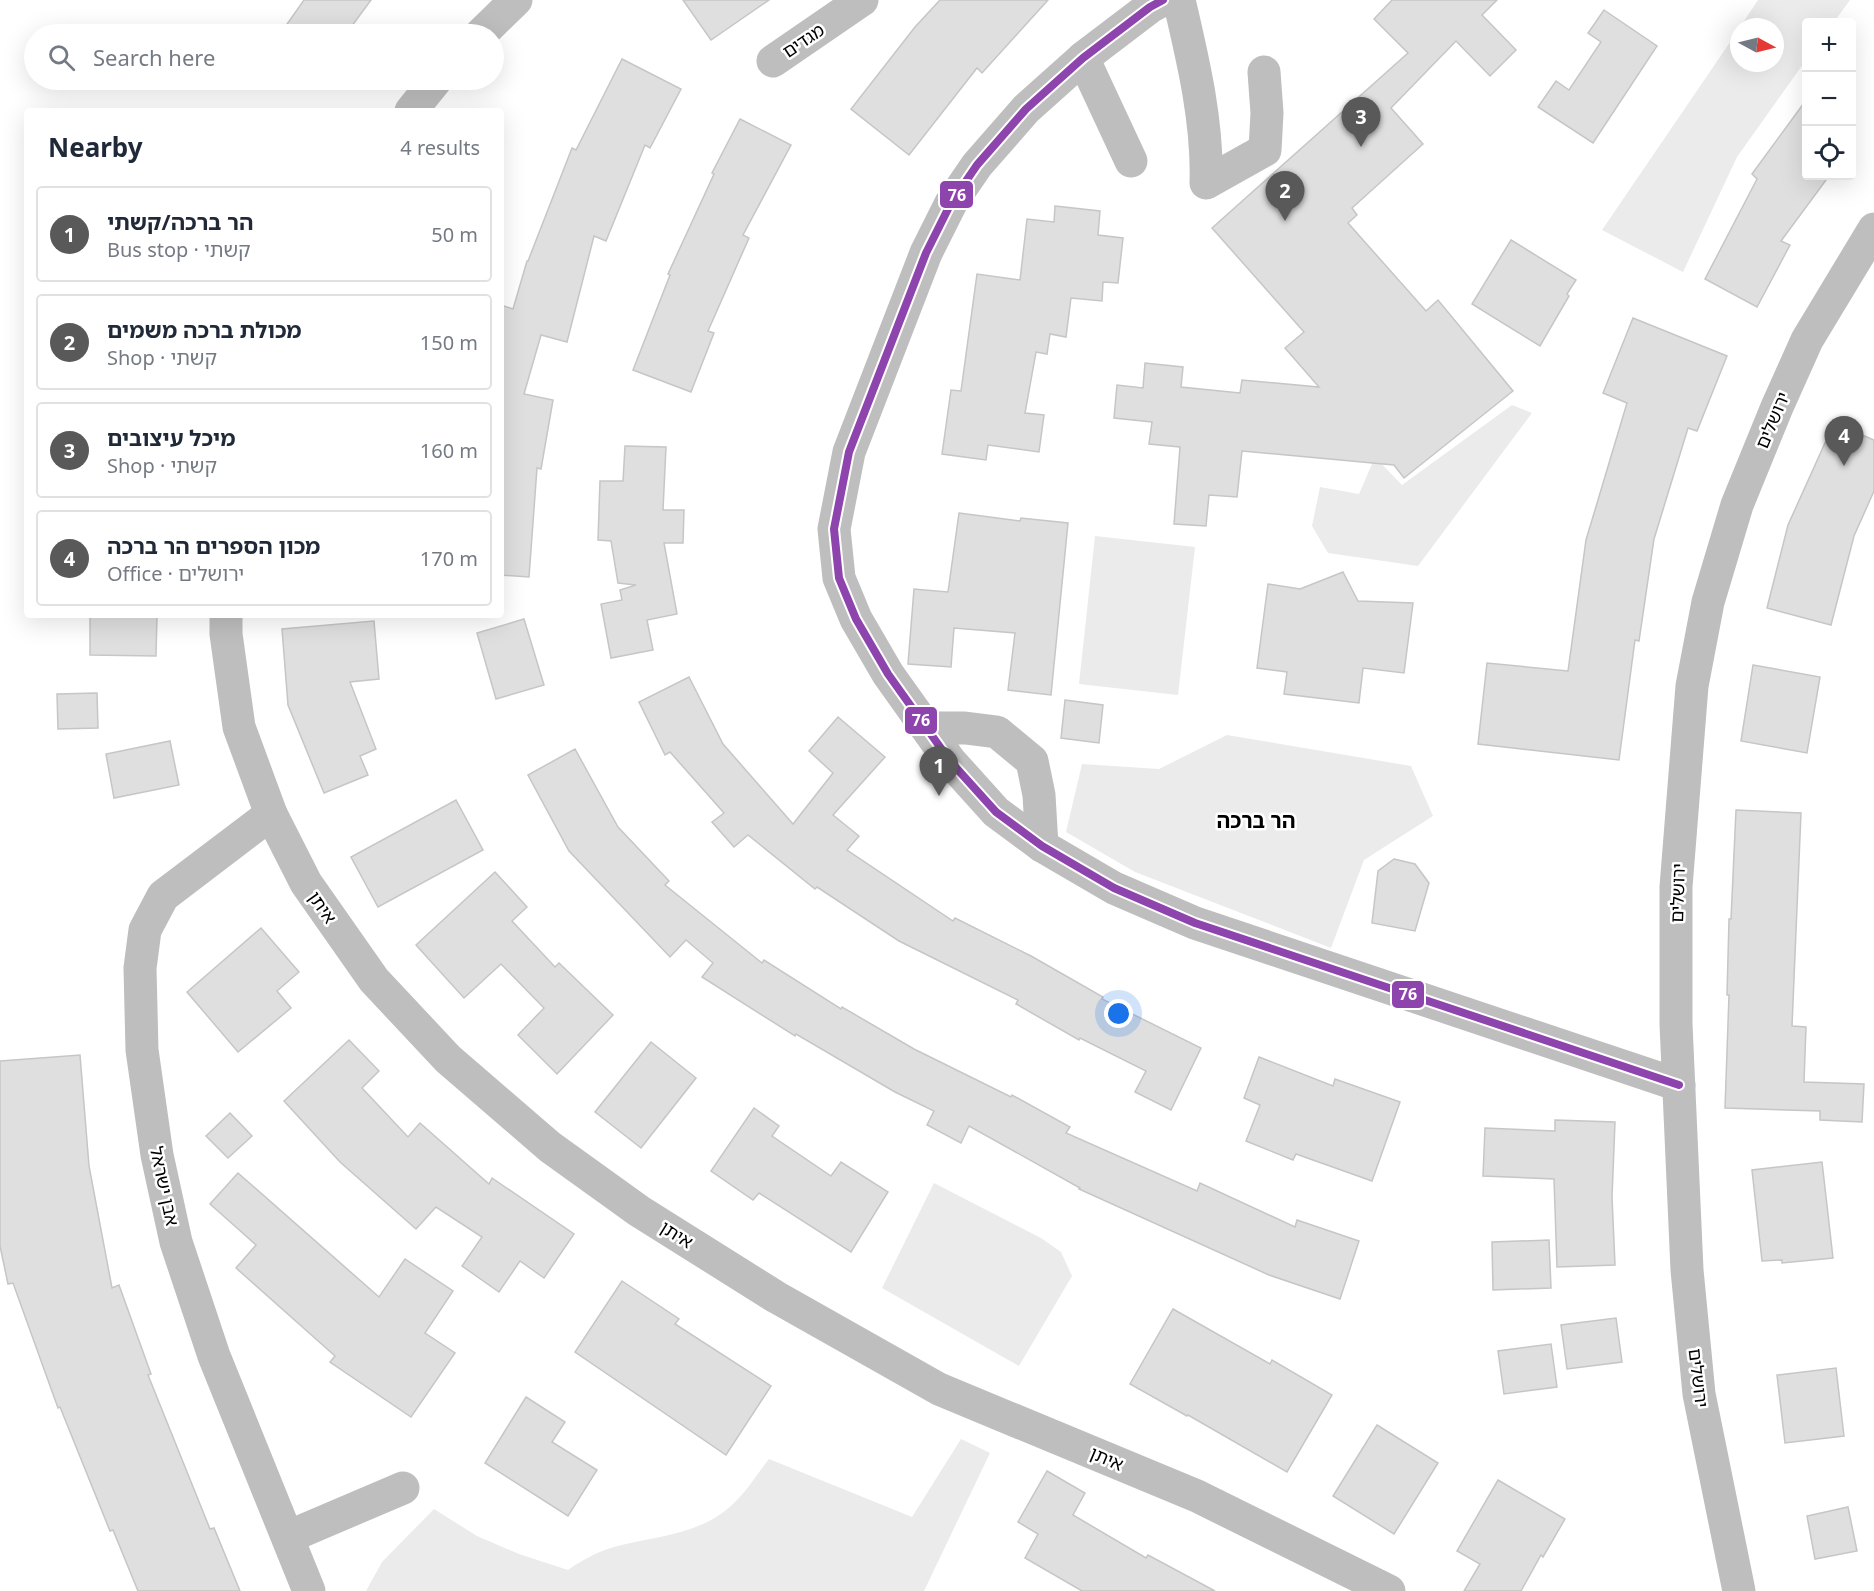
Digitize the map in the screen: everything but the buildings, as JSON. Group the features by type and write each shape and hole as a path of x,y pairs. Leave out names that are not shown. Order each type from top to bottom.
{"street":[{"path":"491,24 516,0"},
{"name":"מגדים","path":"773,61 862,0"},
{"path":"1163,0 1150,7 1083,58 1026,109 977,165 951,203 926,253 847,460 834,529 839,578 856,619 888,674 950,761 996,812 1042,846 1114,888 1196,923 1679,1084"},
{"path":"1179,0 1198,88 1207,156 1206,183 1265,150 1267,113 1264,72"},
{"path":"1083,58 1131,161"},
{"path":"413,108 428,90"},
{"name":"ירושלים","path":"1739,1591 1699,1394 1687,1270 1676,1023 1676,887 1692,686 1708,602 1737,505 1777,407 1808,340 1874,229"},
{"name":"איתן","path":"226,618 226,634 239,727 271,814 306,883 374,980 448,1059 550,1147 639,1210 776,1297 939,1389 1197,1496 1389,1591"},
{"path":"927,728 964,728 997,732 1032,761 1039,795 1042,846"},
{"name":"אבן ישראל","path":"271,814 163,896 145,930 140,968 142,1050 157,1155 176,1242 214,1356 309,1591"},
{"path":"288,1537 404,1488"}],"shaded area":[{"path":"1758,0 1850,0 1837,18 1802,18 1802,66 1737,157 1683,272 1602,230 1730,42 1730,72 1784,72 1784,18 1746,18"},
{"path":"1512,405 1532,413 1418,566 1328,553 1312,526 1320,487 1359,494 1375,457 1402,485"},
{"path":"1095,536 1195,547 1178,695 1079,684"},
{"path":"1227,735 1411,766 1433,816 1364,860 1331,948 1135,872 1066,832 1082,764 1159,769"},
{"path":"934,1183 1041,1238 1061,1252 1072,1276 1019,1366 882,1288"},
{"path":"961,1439 990,1453 924,1591 366,1591 382,1562 434,1509 477,1536 519,1554 568,1570 608,1549 677,1533 708,1522 739,1498 769,1459 912,1517"}],"transit line":[{"name":"76","path":"1163,0 1150,7 1083,58 1026,109 977,165 951,203 926,253 849,452 834,529 839,578 856,619 888,674 950,761 996,812 1042,846 1114,888 1195,923 1679,1085"}],"place":[{"name":"מיכל עיצובים","path":"1361,147"},
{"name":"מכולת ברכה משמים","path":"1285,221"},
{"name":"מכון הספרים הר ברכה","path":"1844,466"},
{"name":"הר ברכה/קשתי","path":"939,796"}],"district":[{"name":"הר ברכה","path":"1256,820"}]}
